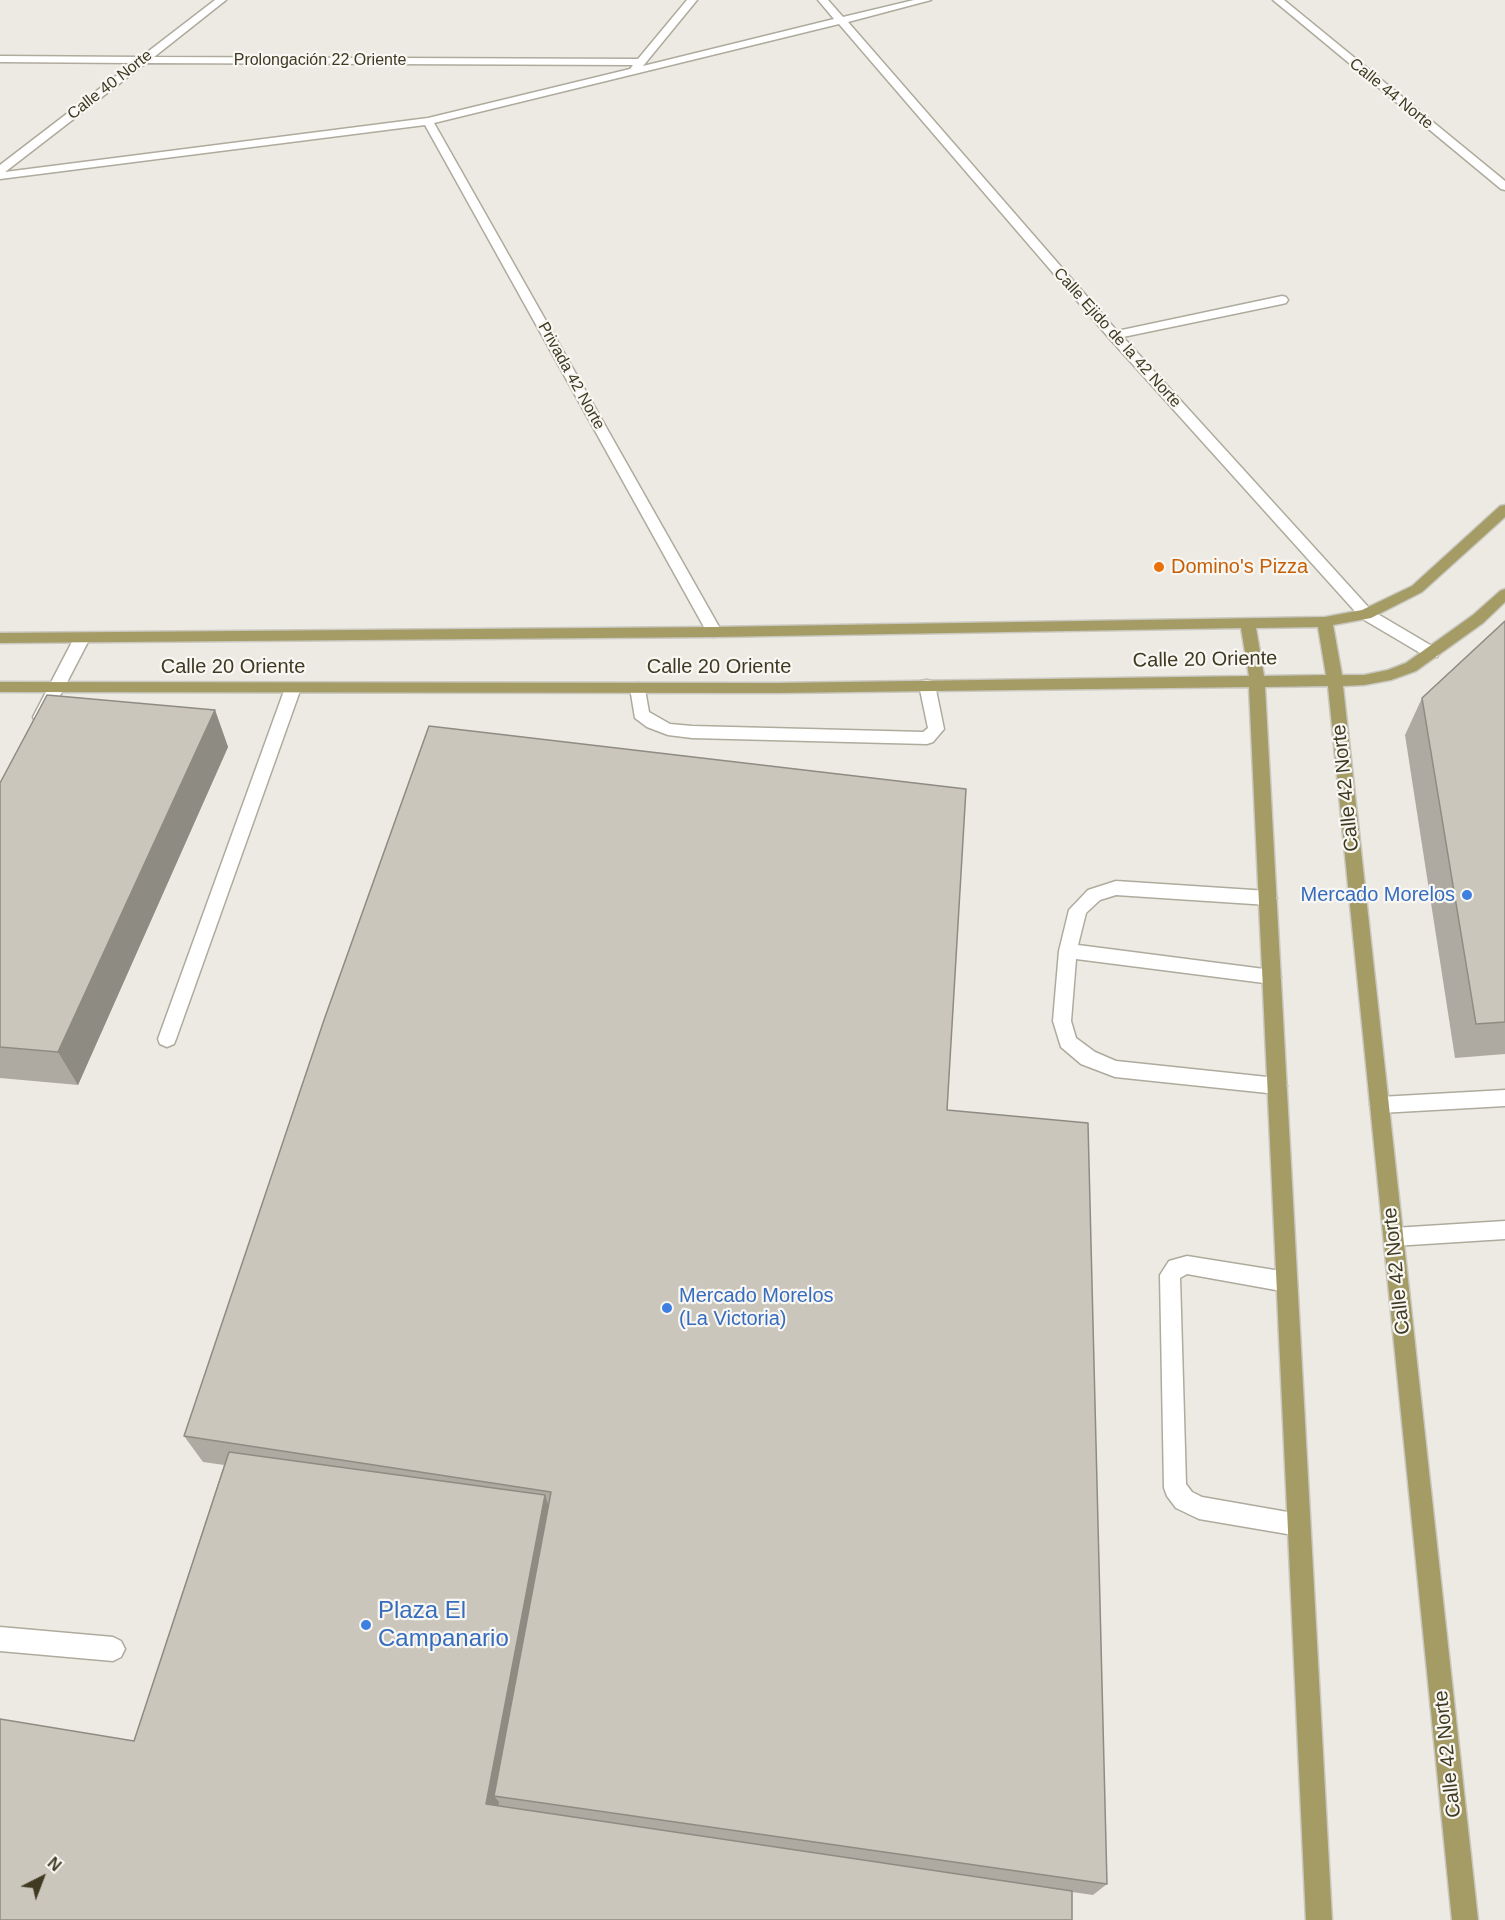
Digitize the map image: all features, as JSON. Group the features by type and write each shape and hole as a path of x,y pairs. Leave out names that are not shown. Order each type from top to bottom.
{"main road":[{"name":"Calle 20 Oriente","path":"0,638 714,632 1325,622 1366,614 1417,589 1505,509"},
{"name":"Calle 20 Oriente","path":"0,687 638,688 1364,680 1391,675 1411,667 1478,619 1505,594"},
{"name":"Calle 42 Norte","path":"1325,622 1335,680 1465,1920"},
{"path":"1248,623 1257,680 1319,1920"}],"street":[{"name":"Calle 40 Norte","path":"0,170 221,0"},
{"path":"0,176 428,121 638,66 692,0"},
{"name":"Calle Ejido de la 42 Norte","path":"823,0 1113,335 1366,614 1432,653"},
{"name":"Prolongación 22 Oriente","path":"0,59 638,66 926,0"},
{"name":"Calle 44 Norte","path":"1278,0 1505,187"},
{"name":"Privada 42 Norte","path":"428,121 714,632"},
{"path":"1113,335 1282,300"},
{"path":"31,735 82,638"},
{"path":"638,688 641,714 653,723 668,729 692,732 927,738 936,729 927,685"},
{"path":"167,1039 293,688"},
{"path":"1268,898 1116,888 1094,895 1078,910 1068,951 1062,1021 1068,1042 1088,1058 1115,1069 1277,1086"},
{"path":"1068,951 1272,977"},
{"path":"1380,1106 1505,1098"},
{"path":"1394,1237 1505,1230"},
{"path":"1287,1282 1187,1265 1176,1268 1170,1275 1175,1488 1184,1500 1199,1508 1299,1525"},
{"path":"0,1640 113,1649"}],"building":[{"name":"Mercado Morelos","path":"1505,621 1505,1022 1476,1024 1422,698"},
{"path":"47,695 215,710 58,1052 0,1047 0,783"},
{"name":"Mercado Morelos (La Victoria)","path":"429,726 966,789 947,1110 1088,1123 1107,1884 494,1796 551,1492 184,1436 324,1020"},
{"name":"Plaza El Campanario","path":"229,1452 545,1495 486,1804 1072,1891 1072,1920 0,1920 0,1719 134,1741"}],"place":[{"name":"Domino's Pizza","path":"1159,567"},
{"name":"Mercado Morelos","path":"1467,895"},
{"name":"Mercado Morelos (La Victoria)","path":"667,1308"},
{"name":"Plaza El Campanario","path":"366,1625"}]}
